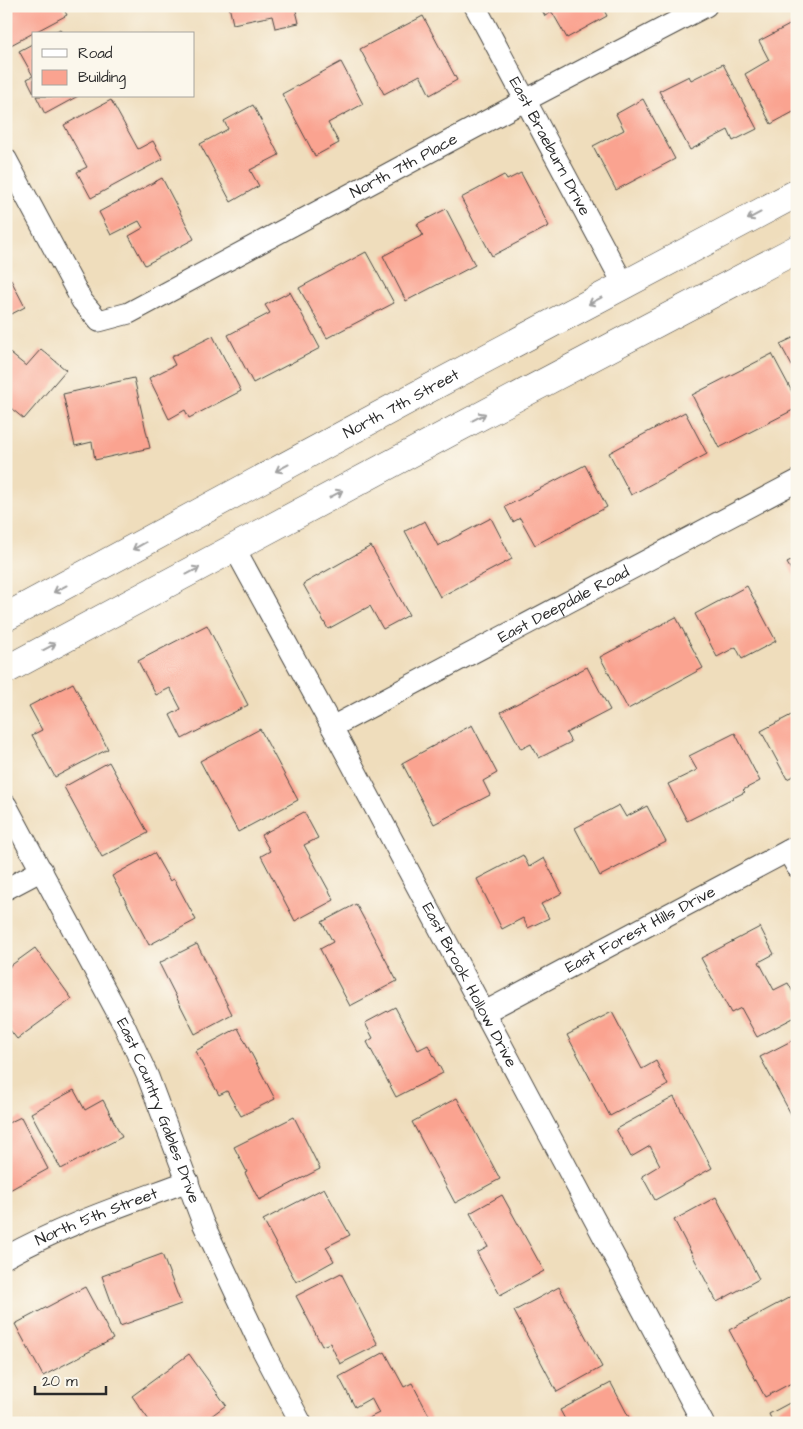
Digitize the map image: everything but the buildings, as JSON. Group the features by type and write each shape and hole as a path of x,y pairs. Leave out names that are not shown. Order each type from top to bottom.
{"main road":[{"name":"North 7th Street","path":"6,617 430,388 797,193"},
{"path":"6,670 797,249"}],"street":[{"name":"East Braeburn Drive","path":"475,6 624,286"},
{"name":"North 7th Place","path":"6,159 82,301 99,321 130,313 526,100 706,6"},
{"name":"East Deepdale Road","path":"332,726 797,480"},
{"name":"East Brook Hollow Drive","path":"234,549 332,726 703,1423"},
{"name":"East Country Gables Drive","path":"6,806 124,1025 148,1077 204,1223 239,1302 301,1423"},
{"name":"East Forest Hills Drive","path":"484,1013 794,855"},
{"path":"6,889 42,870"},
{"name":"North 5th Street","path":"6,1257 33,1242 88,1218 188,1181"}]}
